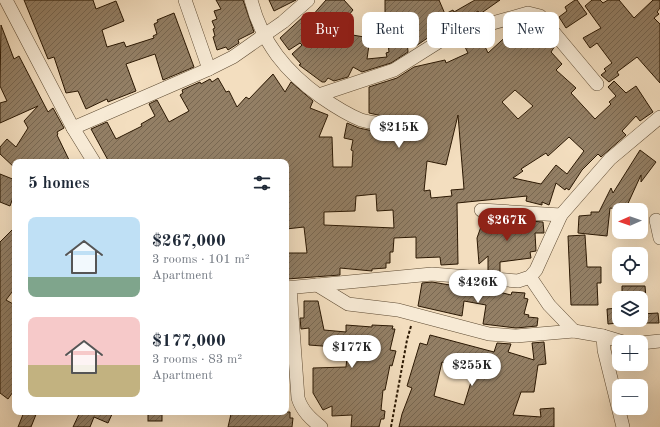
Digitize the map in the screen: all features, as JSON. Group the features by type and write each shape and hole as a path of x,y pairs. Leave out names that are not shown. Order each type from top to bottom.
{"street":[{"path":"6,0 73,128 92,159"},
{"path":"185,0 209,69"},
{"path":"251,0 264,34 282,64 308,89 345,113 363,120 394,127"},
{"path":"73,128 209,69 233,57 283,22 308,0"},
{"path":"319,95 394,70 440,41 468,30 528,13 540,16 597,84"},
{"path":"289,288 432,274 518,281 530,277 543,257 561,215 610,158 660,117"},
{"path":"482,210 561,215"},
{"path":"656,220 660,238"},
{"path":"530,277 549,305 574,331"},
{"path":"317,285 348,304 416,314 468,330 489,334 516,336 574,331 612,339"},
{"path":"289,311 300,406 321,427"},
{"path":"603,336 604,350 623,427"},
{"path":"648,342 660,341"}],"path":[{"path":"391,427 407,340 416,314"}],"building":[{"path":"24,0 93,0 96,9 116,1 124,21 102,30 107,47 124,42 126,47 154,38 153,36 157,34 154,24 158,22 157,20 174,13 194,67 163,80 155,54 126,64 136,91 108,102 107,99 86,109 78,91 66,93 54,57 48,59"},
{"path":"216,0 243,0 254,32 238,40 239,43 228,50 226,47 217,50 213,37 215,36 213,29 215,28 212,21 217,19 214,11 221,9"},
{"path":"269,0 296,0 274,11"},
{"path":"326,0 344,0 353,10 351,12 316,12"},
{"path":"385,0 439,0 444,12 427,12 427,38 419,44 419,12 385,12"},
{"path":"475,0 500,0 483,12 454,12"},
{"path":"577,0 587,14 566,28 559,17 567,11 565,7"},
{"path":"592,0 600,0 603,3 608,0 619,0 634,18 653,0 660,0 660,8 657,12 659,14 654,18 660,24 660,83 637,57 617,72 619,75 609,82 601,75 606,71 604,69 612,63 597,43 590,48 583,38 601,28 585,6"},
{"path":"301,19 301,44 300,43 289,50 280,38"},
{"path":"1,25 14,59 19,56 48,112 53,108 64,128 57,132 57,135 69,159 12,159 12,165 0,154 0,147 7,139 16,147 28,128 24,121 38,106 0,123 0,103 7,101 0,86"},
{"path":"354,35 362,37 362,48 369,48 367,59 387,57 386,53 389,52 388,48 408,48 408,52 391,63 362,72 353,67 348,77 334,81 328,78 325,82 322,82 299,65 301,64 292,54 301,46 301,48 354,48"},
{"path":"503,39 503,48 554,48 551,52 562,64 556,70 576,88 571,93 595,119 611,104 609,102 616,96 608,87 614,81 626,93 636,86 653,112 640,121 636,116 622,131 626,135 601,157 598,154 582,170 569,190 566,188 565,190 556,183 549,205 542,202 542,205 526,201 527,196 457,203 458,264 441,265 440,257 416,258 416,237 394,238 393,252 390,252 390,263 386,263 386,268 372,269 372,271 340,268 340,275 289,279 289,253 307,253 304,227 289,229 289,159 107,159 91,129 107,122 116,139 142,126 141,124 155,116 149,104 157,100 169,122 189,111 180,95 183,93 182,90 200,82 201,84 210,79 212,82 218,78 226,92 229,91 237,107 246,97 249,99 273,74 285,92 291,82 313,101 310,108 328,115 319,137 332,137 333,167 352,167 353,151 351,150 353,140 344,138 347,123 359,128 392,135 399,133 402,129 400,122 396,119 369,113 369,87 397,78 414,67 445,60 446,63 468,53 466,48 486,48 488,53","holes":["515,90 533,106 518,119 502,102","458,115 464,189 451,190 452,196 431,198 430,190 424,191 427,161 446,165","569,137 584,151 567,174 556,165 541,184 513,178 523,171 521,169 546,153 548,156","376,194 377,211 393,210 394,228 324,225 324,212 355,211 356,196"]},
{"path":"640,150 656,162 641,182 641,175 628,203 612,203 612,208 610,208 607,236 578,233 579,216 591,215 591,212 599,212 611,188 613,193"},
{"path":"0,174 12,179 12,200 10,206 0,202"},
{"path":"513,220 543,222 544,233 535,233 536,251 530,252 531,258 500,262 500,272 488,271 488,256 479,264 477,238 483,221 489,223"},
{"path":"12,230 12,292 6,300 12,303 12,393 8,399 0,393 0,242"},
{"path":"585,235 587,267 601,267 601,283 597,283 598,305 571,305 568,236"},
{"path":"432,282 462,287 463,285 475,286 511,295 512,292 525,293 524,298 528,299 524,314 529,315 528,317 538,318 537,326 516,328 483,324 486,305 464,301 462,316 418,306 422,283"},
{"path":"622,286 645,286 645,291 622,291"},
{"path":"304,301 318,301 324,330 346,332 346,325 372,327 372,325 393,326 392,329 395,329 390,350 396,351 392,366 390,365 385,390 383,390 381,410 385,411 384,419 381,419 379,427 351,427 352,415 332,416 332,406 323,410 313,393 313,368 346,367 348,348 309,345 309,328 301,329 300,318 304,318"},
{"path":"607,309 612,309 612,324 608,324"},
{"path":"658,313 659,323 648,323 648,314"},
{"path":"430,335 494,352 497,343 511,344 508,352 534,360 532,343 544,342 546,364 538,365 534,392 521,392 513,415 541,417 540,409 554,408 554,427 399,427 402,414 412,388 407,386 420,343 427,345","holes":["442,362 448,364 448,362 475,369 464,405 434,396"]},
{"path":"290,412 290,418 293,418 292,427 228,427 231,415 289,415"},
{"path":"23,415 36,415 31,427 18,427"},
{"path":"79,415 112,415 108,423 94,417 90,427 73,427"},
{"path":"148,415 162,415 162,421 148,421"}]}
